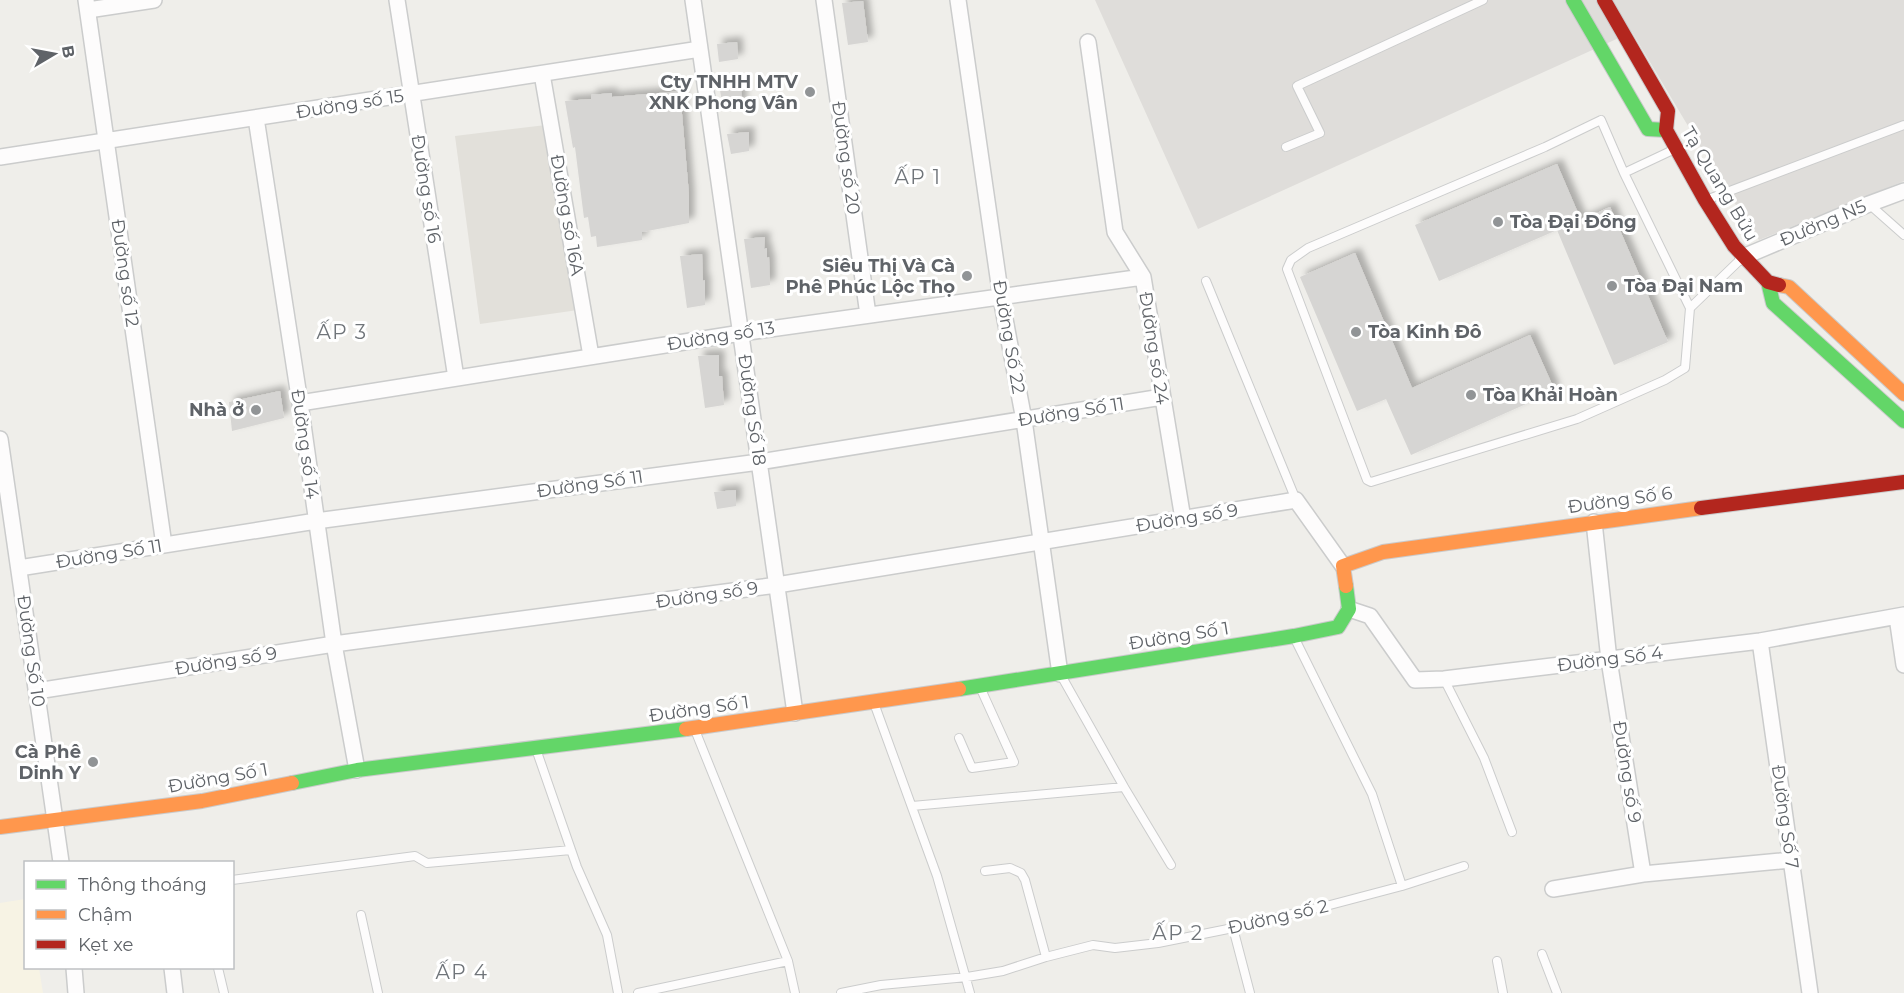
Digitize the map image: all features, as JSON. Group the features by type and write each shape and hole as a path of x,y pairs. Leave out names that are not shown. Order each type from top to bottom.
{"street":[{"path":"87,5 153,0"},
{"name":"Đường số 16","path":"397,0 456,378"},
{"name":"Đường Số 18","path":"693,0 795,713"},
{"name":"Đường số 20","path":"824,0 868,315"},
{"name":"Đường Số 22","path":"958,0 1001,298 1024,420 1043,542 1060,674"},
{"name":"Tạ Quang Bửu","path":"1573,0 1648,129 1666,130"},
{"name":"Tạ Quang Bửu","path":"1604,0 1668,111 1666,130 1705,200 1743,257 1768,282 1773,303 1904,421"},
{"name":"Đường số 12","path":"87,5 164,545"},
{"name":"Đường số 24","path":"1088,42 1115,232 1143,277 1183,519"},
{"name":"Đường số 15","path":"0,157 700,49"},
{"name":"Đường số 16A","path":"542,74 591,356"},
{"name":"Đường số 14","path":"256,118 334,644 357,770"},
{"name":"Đường N5","path":"1743,257 1904,191"},
{"name":"Đường số 13","path":"300,403 741,333 1143,277"},
{"name":"Tạ Quang Bửu","path":"1768,282 1790,287 1904,394"},
{"name":"Đường Số 11","path":"18,568 316,521 759,462 1162,397"},
{"name":"Đường Số 10","path":"0,439 61,861"},
{"name":"Đường Số 6","path":"1343,566 1383,552 1904,482"},
{"path":"1296,500 1343,566 1348,609"},
{"name":"Đường số 9","path":"37,691 334,644 777,585 1296,500"},
{"name":"Đường số 9","path":"1594,522 1609,660 1643,874"},
{"name":"Đường Số 4","path":"1348,609 1370,616 1415,680 1444,679 1760,641 1900,616"},
{"name":"Đường Số 1","path":"0,827 202,801 357,770 695,728 1060,674 1338,627 1348,609"},
{"path":"1900,616 1904,665"},
{"name":"Đường Số 7","path":"1760,641 1810,993"},
{"path":"1553,889 1643,874 1791,860"},
{"path":"74,969 76,993"},
{"path":"172,969 175,993"}],"lane":[{"path":"1286,147 1320,133 1297,86 1483,0"},
{"path":"1601,120 1624,173 1690,308 1685,368 1665,380 1577,419 1371,482 1367,480 1287,269 1292,260 1308,248 1545,147 1601,120"},
{"path":"1705,200 1904,125"},
{"path":"1624,173 1677,149"},
{"path":"1869,204 1904,235"},
{"path":"1690,308 1743,257"},
{"path":"1206,281 1296,500"},
{"path":"1294,636 1372,794 1402,886"},
{"path":"1060,674 1172,865"},
{"path":"1444,679 1484,758 1512,831"},
{"path":"959,738 972,768 1014,762 980,686"},
{"path":"873,702 937,876 970,993"},
{"path":"695,728 789,961 795,993"},
{"path":"536,748 571,850 607,935 618,993"},
{"path":"912,806 1124,786"},
{"path":"234,880 415,856 427,863 571,850"},
{"name":"Đường số 2","path":"841,993 881,985 967,977 1003,971 1093,945 1115,948 1233,928 1402,886 1464,866"},
{"path":"985,871 1010,868 1021,873 1025,880 1046,957"},
{"path":"361,915 378,993"},
{"path":"1233,928 1250,993"},
{"path":"1542,954 1557,993"},
{"path":"638,993 789,961"},
{"path":"1497,961 1503,993"},
{"path":"218,969 224,993"}],"shaded area":[{"path":"1095,0 1904,0 1904,181 1759,240 1728,193 1632,32 1198,229"},
{"path":"546,125 578,310 480,324 455,136"},
{"path":"24,899 24,969 39,969 43,993 0,993 0,903"}],"building":[{"path":"863,1 868,42 848,45 842,3"},
{"path":"737,42 738,59 719,62 717,44"},
{"path":"741,88 742,105 723,108 720,90"},
{"path":"682,91 689,223 642,232 642,240 597,247 596,236 591,237 588,217 584,218 575,147 573,148 565,101 591,99 591,95 612,93 612,97"},
{"path":"749,132 749,151 731,154 727,134"},
{"path":"1557,164 1581,220 1610,207 1668,342 1614,365 1557,230 1439,281 1415,225"},
{"path":"765,237 764,249 767,248 767,258 769,257 770,285 751,288 744,239"},
{"path":"1355,253 1412,388 1530,335 1555,391 1411,455 1386,399 1357,411 1300,277"},
{"path":"702,254 705,305 687,308 680,256"},
{"path":"719,355 719,376 722,376 724,405 705,408 698,356"},
{"name":"Nhà ở","path":"280,391 284,418 232,431 229,402"},
{"path":"736,490 736,506 717,509 714,492"}],"traffic: fast":[{"path":"1573,0 1648,129 1666,130"},
{"path":"1768,282 1773,303 1904,421"},
{"path":"959,689 1338,627 1349,609 1346,586"},
{"path":"292,783 357,770 686,729"}],"traffic: slow":[{"path":"1779,285 1789,287 1904,394"},
{"path":"1346,586 1343,566 1383,552 1701,508"},
{"path":"686,729 959,689"},
{"path":"0,827 202,801 292,783"}],"traffic: jam":[{"path":"1604,0 1668,111 1666,130 1705,200 1734,246 1768,282 1779,285"},
{"path":"1701,508 1904,482"}],"place":[{"name":"Cty TNHH MTV XNK Phong Vân","path":"810,92"},
{"name":"Tòa Đại Đồng","path":"1498,222"},
{"name":"Siêu Thị Và Cà Phê Phúc Lộc Thọ","path":"967,276"},
{"name":"Tòa Đại Nam","path":"1612,286"},
{"name":"Tòa Kinh Đô","path":"1356,332"},
{"name":"Tòa Khải Hoàn","path":"1471,395"},
{"name":"Nhà ở","path":"256,410"},
{"name":"Cà Phê Dinh Y","path":"93,762"}],"district":[{"name":"ẤP 1","path":"918,177"},
{"name":"ẤP 3","path":"342,332"},
{"name":"ẤP 2","path":"1178,933"},
{"name":"ẤP 4","path":"462,972"}]}
